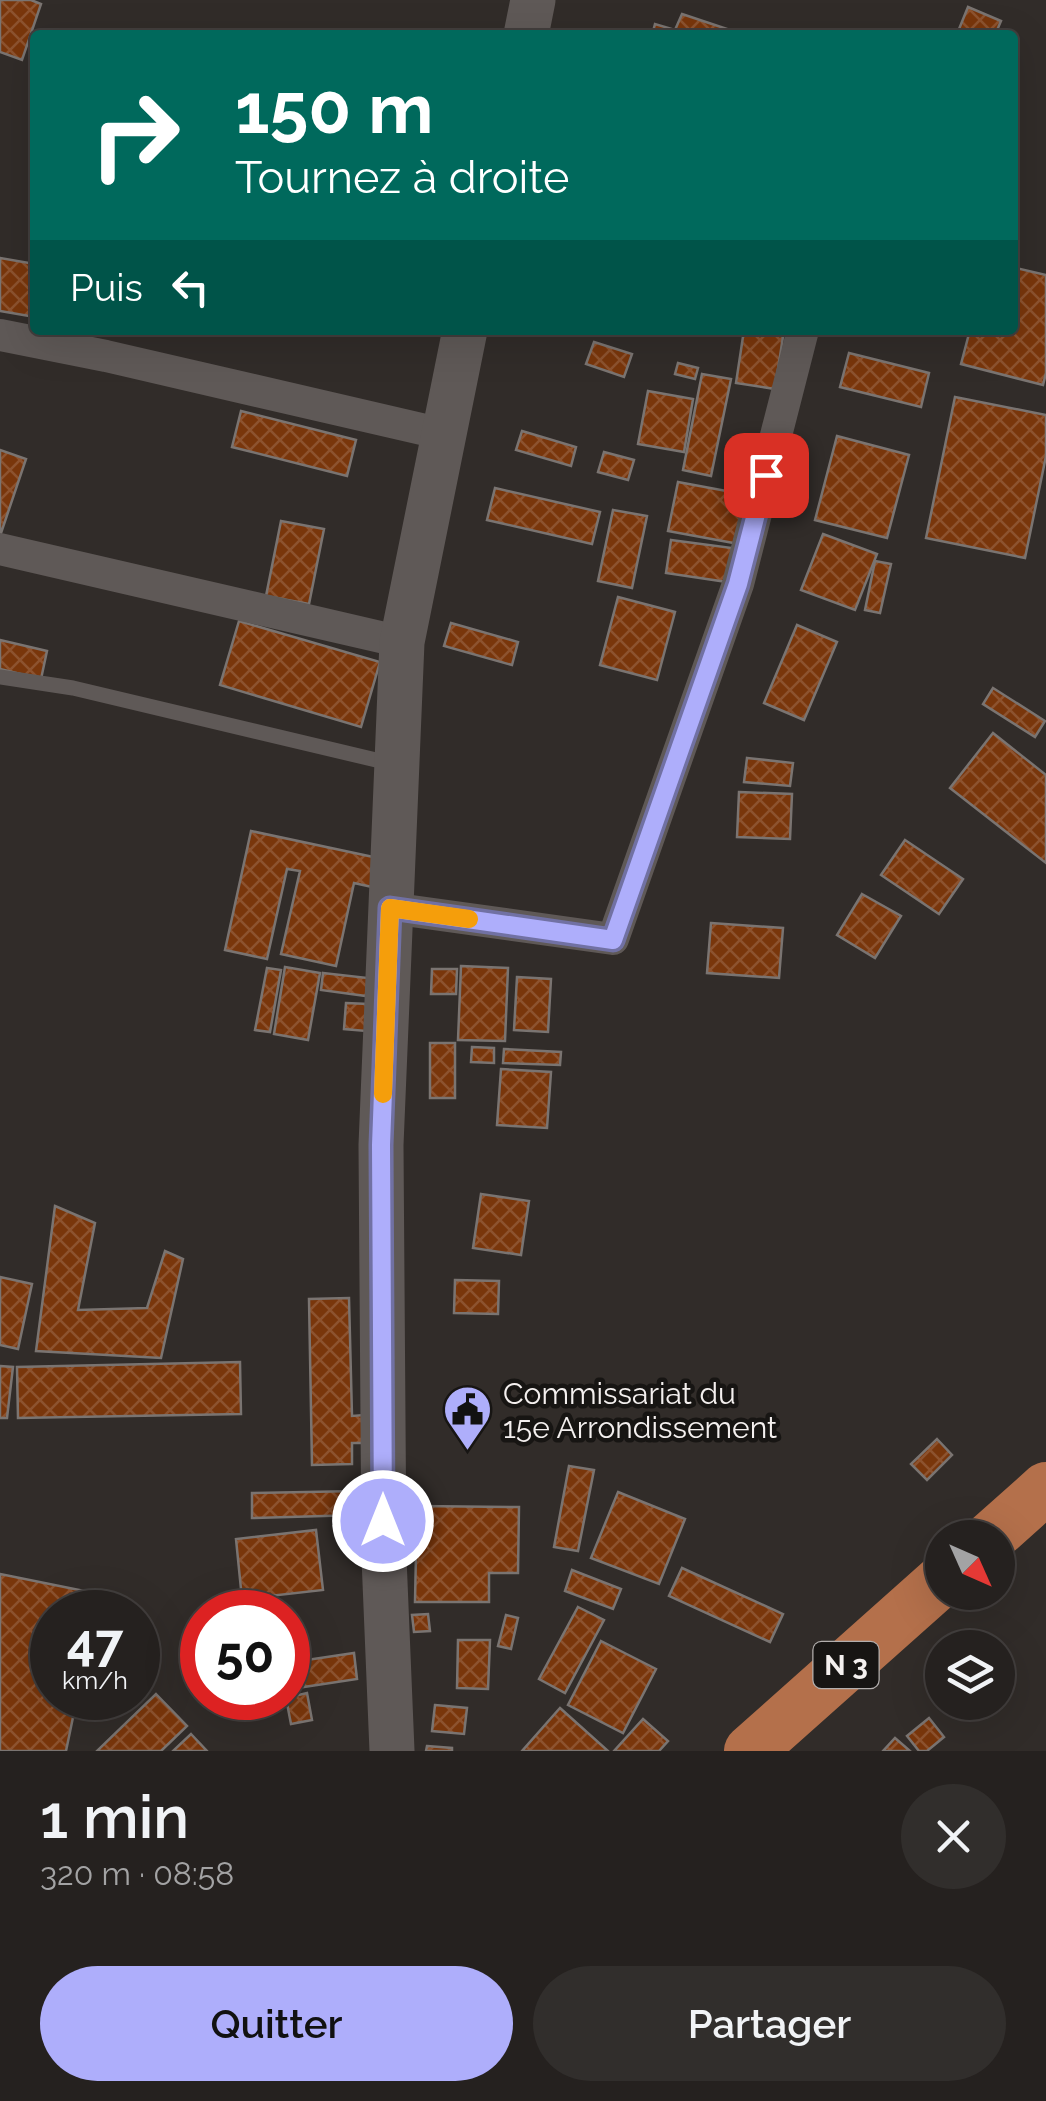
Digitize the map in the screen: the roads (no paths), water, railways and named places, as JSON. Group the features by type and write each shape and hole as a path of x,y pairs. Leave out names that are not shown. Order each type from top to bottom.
{"highway":[{"path":"1010,1520 1046,1488"},
{"name":"N 3","path":"750,1751 925,1595"}],"main road":[{"path":"527,30 533,0"},
{"path":"392,1751 384,1558 381,1145 402,642 464,335"}],"street":[{"path":"0,335 443,434"},
{"path":"390,908 613,940 738,584 802,335"},
{"path":"0,549 402,642"}],"lane":[{"path":"0,676 72,688 397,766"}],"place":[{"name":"Commissariat du 15e Arrondissement","path":"468,1452"}]}
